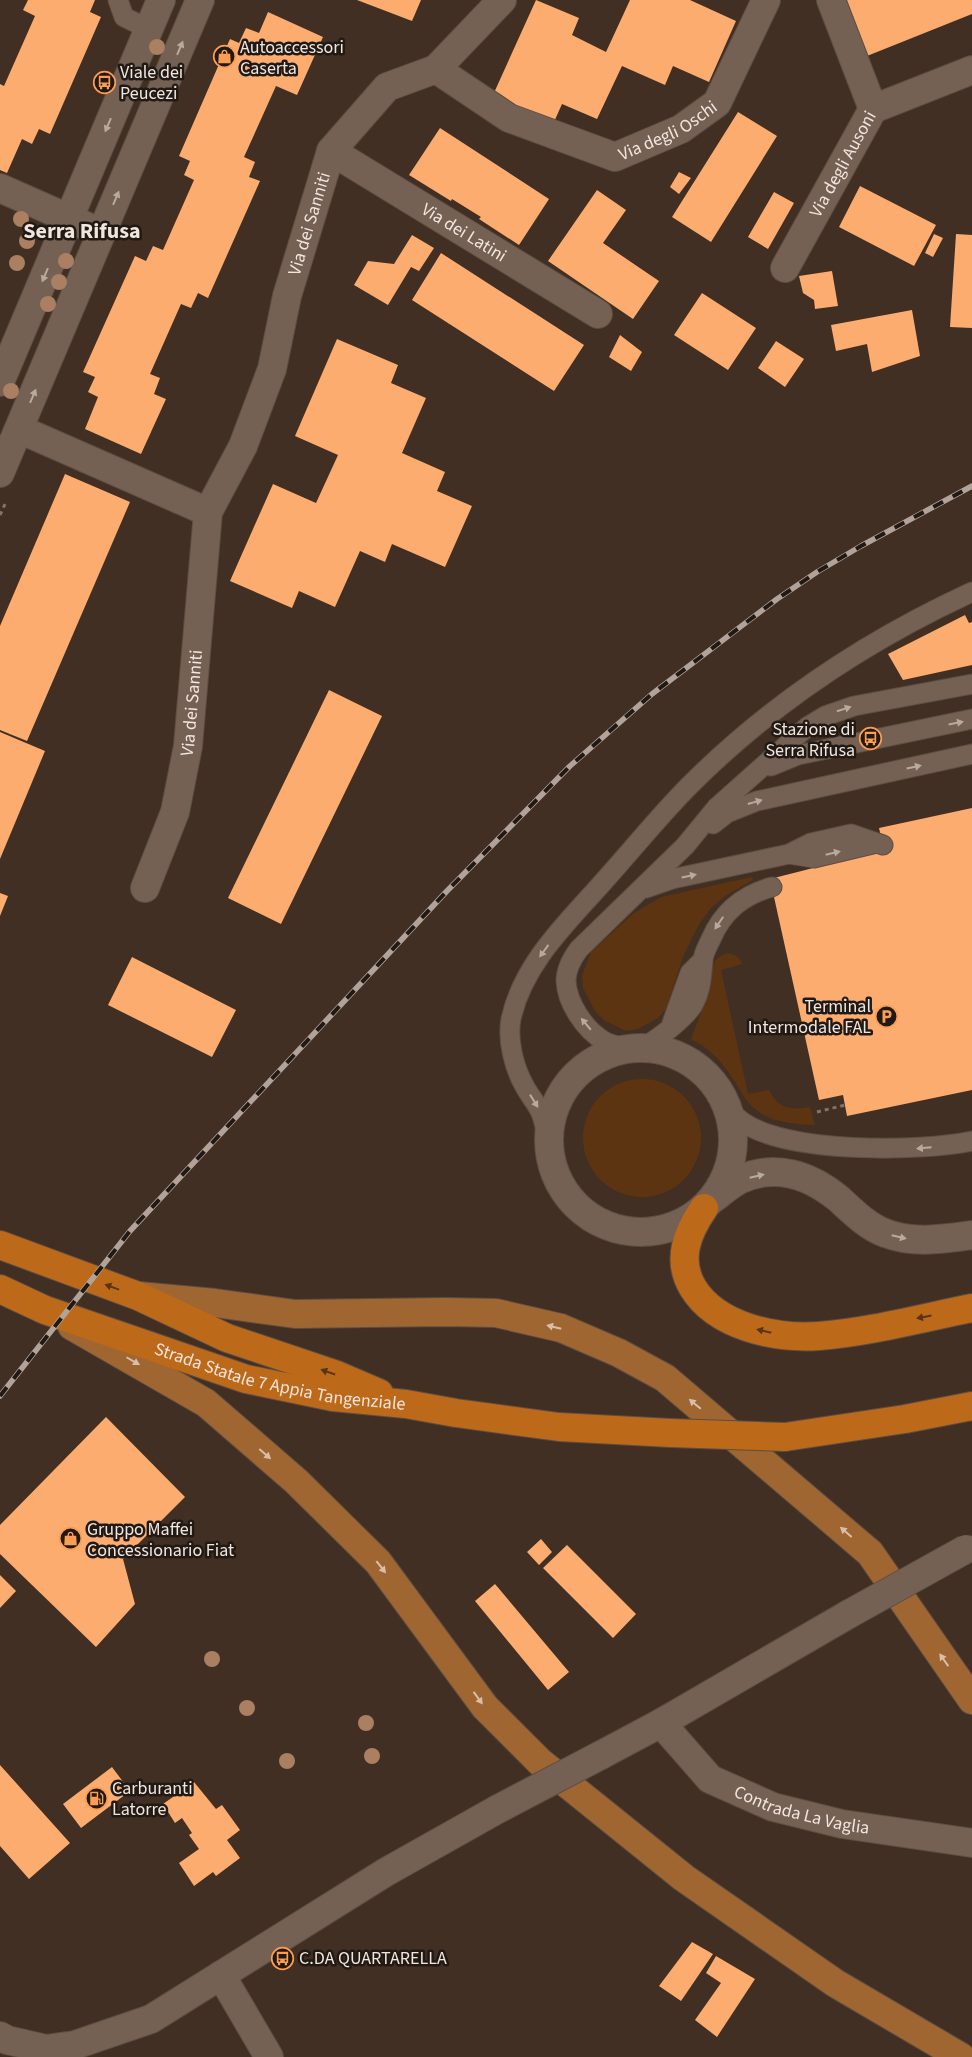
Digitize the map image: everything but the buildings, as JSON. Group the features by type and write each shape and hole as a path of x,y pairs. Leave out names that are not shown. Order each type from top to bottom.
{"highway":[{"path":"709,1203 687,1237 684,1250 684,1265 689,1281 707,1305 718,1314 745,1326 778,1334 817,1336 844,1333 972,1308"},
{"name":"Strada Statale 7 Appia Tangenziale","path":"0,1245 138,1296 227,1338 337,1375 406,1404"},
{"name":"Strada Statale 7 Appia Tangenziale","path":"0,1289 45,1310 246,1378 333,1397 406,1404"},
{"path":"406,1404 559,1427 785,1437 904,1419 972,1406"}],"main road":[{"path":"138,1296 215,1303 295,1314 496,1313 561,1328 619,1353 665,1378 870,1554 972,1700"},
{"path":"45,1310 206,1404 296,1481 378,1562 485,1707 540,1762 684,1878 827,1978 961,2057"}],"street":[{"path":"0,382 161,0"},
{"path":"0,473 200,0"},
{"name":"Via dei Sanniti","path":"145,888 175,812 188,746 208,512 243,446 272,369 287,296 331,151 387,87 436,68 502,0"},
{"name":"Via degli Oschi","path":"436,68 509,118 615,156 681,129 717,103 766,0"},
{"name":"Via degli Ausoni","path":"785,268 873,109 831,0"},
{"path":"873,109 972,70"},
{"name":"Via dei Latini","path":"331,151 598,314"},
{"path":"0,188 102,233"},
{"path":"19,429 208,512"},
{"path":"709,1203 725,1177 731,1160 733,1141 732,1124 727,1106 717,1087 703,1071 672,1053 635,1048 600,1057 578,1072 561,1094 551,1120 550,1147 556,1174 570,1198 591,1216 615,1228 643,1232 670,1227 687,1220 740,1180 776,1172 807,1178 826,1188 867,1224 884,1233 918,1240 939,1240 972,1235"},
{"path":"2,2043 46,2049 76,2045 151,2019 386,1872 498,1809 661,1723 849,1614 969,1548"},
{"name":"Contrada La Vaglia","path":"661,1723 710,1779 773,1807 842,1824 972,1843"},
{"path":"221,1975 269,2057"},
{"path":"80,2057 108,2035"}],"lane":[{"path":"118,0 124,17 149,29"},
{"path":"550,1147 540,1112 524,1085 516,1066 511,1044 511,1020 524,983 538,959 556,935 652,825 691,784 736,742 779,706 826,672 934,609 972,592"},
{"path":"685,846 717,807 807,727 832,713 854,706 972,684"},
{"path":"743,783 768,768 798,755 972,719"},
{"path":"566,980 572,960 579,949 685,846 728,813 757,801 972,754"},
{"path":"629,900 644,889 656,884 789,854 812,843 851,834 880,844"},
{"path":"610,874 571,933 566,948 566,980 575,1008 585,1024 605,1042 635,1048 660,1038 692,1006 702,982 703,960 716,926 736,903 749,895 772,887"},
{"path":"727,1106 741,1121 781,1138 882,1149 925,1148 972,1141"}],"path":[{"path":"817,1112 845,1105"}],"shaded area":[{"path":"752,877 753,880 725,896 710,909 698,926 683,957 666,1009 658,1018 638,1029 626,1031 604,1020 595,1011 583,988 582,975 591,952 634,913 661,897"},
{"path":"728,953 737,956 743,964 721,970 748,1094 769,1090 781,1105 791,1108 810,1107 815,1125 782,1122 759,1112 743,1095 731,1075 716,1057 691,1039 711,986 707,983 713,965 719,958"},
{"path":"642,1079 665,1083 684,1096 697,1115 701,1138 697,1161 684,1180 665,1193 642,1197 619,1193 600,1180 587,1161 583,1138 587,1115 600,1096 619,1083"}],"railway":[{"path":"0,1396 130,1231 446,892 570,766 652,694 777,599 861,546 972,486"}],"place":[{"name":"Autoaccessori Caserta","path":"224,57"},
{"name":"Viale dei Peucezi","path":"104,82"},
{"name":"Stazione di Serra Rifusa","path":"871,739"},
{"name":"Terminal Intermodale FAL","path":"887,1016"},
{"name":"Gruppo Maffei Concessionario Fiat","path":"71,1539"},
{"name":"Carburanti Latorre","path":"96,1798"},
{"name":"C.DA QUARTARELLA","path":"283,1958"}],"district":[{"name":"Serra Rifusa","path":"82,231"}]}
